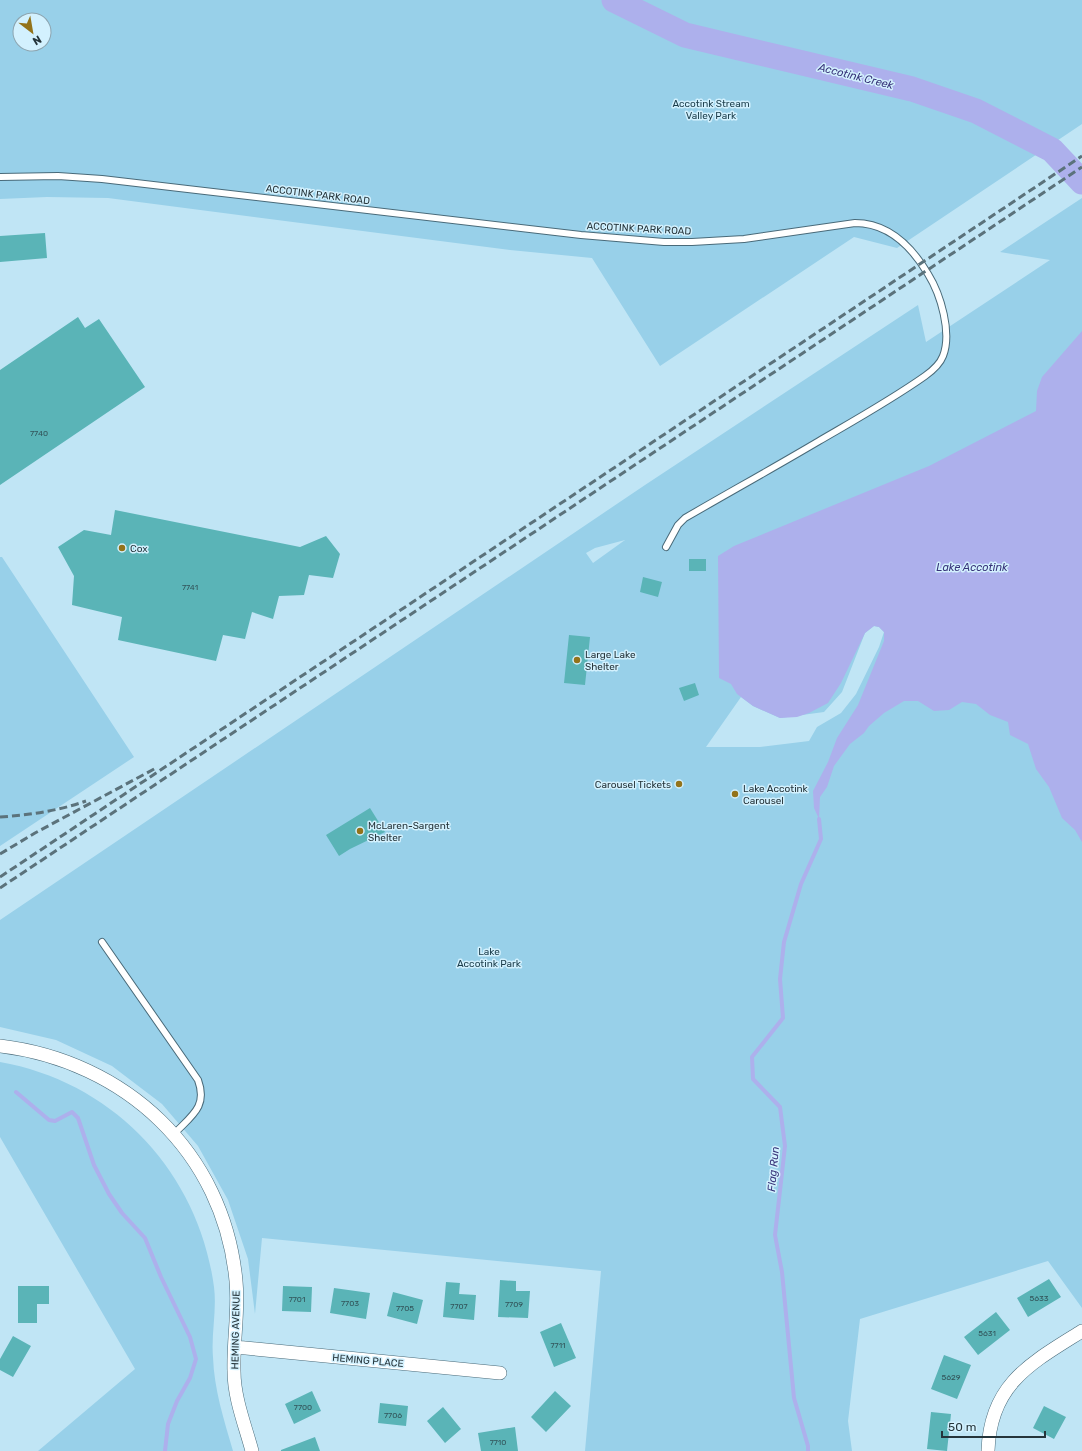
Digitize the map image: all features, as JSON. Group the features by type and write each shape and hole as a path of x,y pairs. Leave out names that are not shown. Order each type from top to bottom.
{"street":[{"name":"HEMING AVENUE","path":"0,1046 43,1053 88,1070 132,1096 174,1134 202,1174 217,1206 229,1242 236,1280 234,1372 238,1400 252,1451"},
{"path":"988,1451 992,1419 1006,1389 1028,1365 1082,1331"},
{"name":"HEMING PLACE","path":"235,1347 500,1373"}],"lane":[{"name":"ACCOTINK PARK ROAD","path":"0,177 58,176 102,179 582,235 664,242 692,242 744,238 855,223 869,223 880,227 896,238 913,253 924,267 935,287 943,310 946,345 943,356 935,367 873,409 685,518 678,525 666,547"},
{"path":"102,942 198,1080 202,1092 201,1102 196,1112 174,1134"}],"green space":[{"name":"Accotink Stream Valley Park","path":"0,0 1082,0 1082,124 897,248 854,237 660,366 592,258 510,250 108,198 47,197 0,199"},
{"name":"Lake Accotink Park","path":"1082,198 1082,1308 1048,1261 860,1319 848,1421 852,1451 585,1451 601,1271 262,1238 255,1314 248,1259 228,1200 198,1146 162,1104 112,1066 56,1040 0,1027 0,920 645,485 918,305 926,342 1050,260 1000,252","holes":["625,540 593,563 586,553 595,548","874,626 879,627 884,632 879,647 856,694 841,713 817,727 809,741 760,747 706,747 741,697 753,706 780,718 824,712 842,692 865,633"]},
{"path":"0,557 2,557 134,757 0,846"},
{"path":"0,1062 41,1073 79,1090 114,1112 144,1139 170,1171 190,1207 205,1245 215,1296 213,1348 215,1381 233,1451 38,1451 135,1369 0,1137"}],"water":[{"name":"Lake Accotink","path":"1082,331 1082,842 1075,830 1062,818 1049,787 1036,769 1028,744 1010,735 1008,722 990,715 976,704 962,702 949,710 934,711 918,701 904,701 884,713 869,726 864,733 850,744 834,766 827,787 820,797 819,819 814,808 813,791 828,762 837,738 858,705 884,641 884,632 879,627 874,626 865,633 841,683 828,703 809,713 797,717 780,718 753,706 737,694 731,684 719,678 718,556 734,546 929,466 1036,411 1037,391 1042,377"}],"building":[{"path":"45,233 47,258 0,262 0,236"},
{"path":"78,317 85,328 99,319 145,387 0,485 0,370"},
{"path":"115,510 300,547 326,536 340,554 333,578 309,575 304,595 279,596 273,619 252,612 245,639 223,635 216,661 118,640 122,617 72,605 74,576 58,547 84,530 111,535"},
{"path":"689,559 706,559 706,571 689,571"},
{"path":"643,577 662,582 658,597 640,592"},
{"name":"Large Lake Shelter","path":"569,635 590,637 585,685 564,683"},
{"path":"695,683 699,695 684,701 679,688"},
{"name":"McLaren-Sargent Shelter","path":"370,808 385,832 339,856 326,835"},
{"path":"1049,1279 1061,1297 1028,1317 1017,1298"},
{"path":"500,1280 516,1281 516,1291 530,1291 528,1318 498,1317"},
{"path":"446,1282 460,1283 459,1294 476,1295 474,1320 443,1317"},
{"path":"18,1286 49,1286 49,1304 37,1304 37,1323 18,1323"},
{"path":"283,1286 312,1287 311,1312 282,1311"},
{"path":"334,1288 370,1293 366,1319 330,1313"},
{"path":"393,1292 423,1300 417,1324 387,1316"},
{"path":"996,1312 1010,1330 978,1355 964,1337"},
{"path":"561,1323 576,1358 554,1367 540,1332"},
{"path":"13,1336 31,1346 13,1377 0,1370 0,1359"},
{"path":"944,1355 971,1365 957,1399 931,1389"},
{"path":"312,1391 321,1411 294,1424 285,1404"},
{"path":"555,1391 571,1406 546,1432 531,1417"},
{"path":"380,1403 408,1406 406,1426 378,1423"},
{"path":"1044,1406 1066,1417 1054,1439 1033,1428"},
{"path":"443,1407 461,1429 445,1443 427,1421"},
{"path":"931,1412 951,1414 947,1451 927,1449"},
{"path":"515,1427 518,1451 481,1451 478,1433"},
{"path":"315,1437 320,1451 281,1451 281,1450"}],"waterway":[{"name":"Accotink Creek","path":"614,0 685,35 912,89 976,111 1052,150 1082,182"},
{"name":"Flag Run","path":"808,1451 808,1446 794,1398 782,1272 775,1235 785,1146 780,1107 753,1079 752,1057 783,1018 780,979 784,942 801,884 821,839 819,819"},
{"path":"16,1092 49,1120 55,1121 72,1112 78,1118 94,1165 109,1194 122,1213 145,1238 161,1277 190,1337 196,1359 190,1378 177,1401 168,1424 165,1451"}],"railway":[{"path":"0,877 1082,156"},
{"path":"0,888 1082,167"},
{"path":"0,854 35,833 156,768"},
{"path":"0,817 43,812 86,801"}],"place":[{"name":"Cox","path":"122,548"},
{"name":"Large Lake Shelter","path":"577,660"},
{"name":"Carousel Tickets","path":"679,784"},
{"name":"Lake Accotink Carousel","path":"735,794"},
{"name":"McLaren-Sargent Shelter","path":"360,831"}]}
